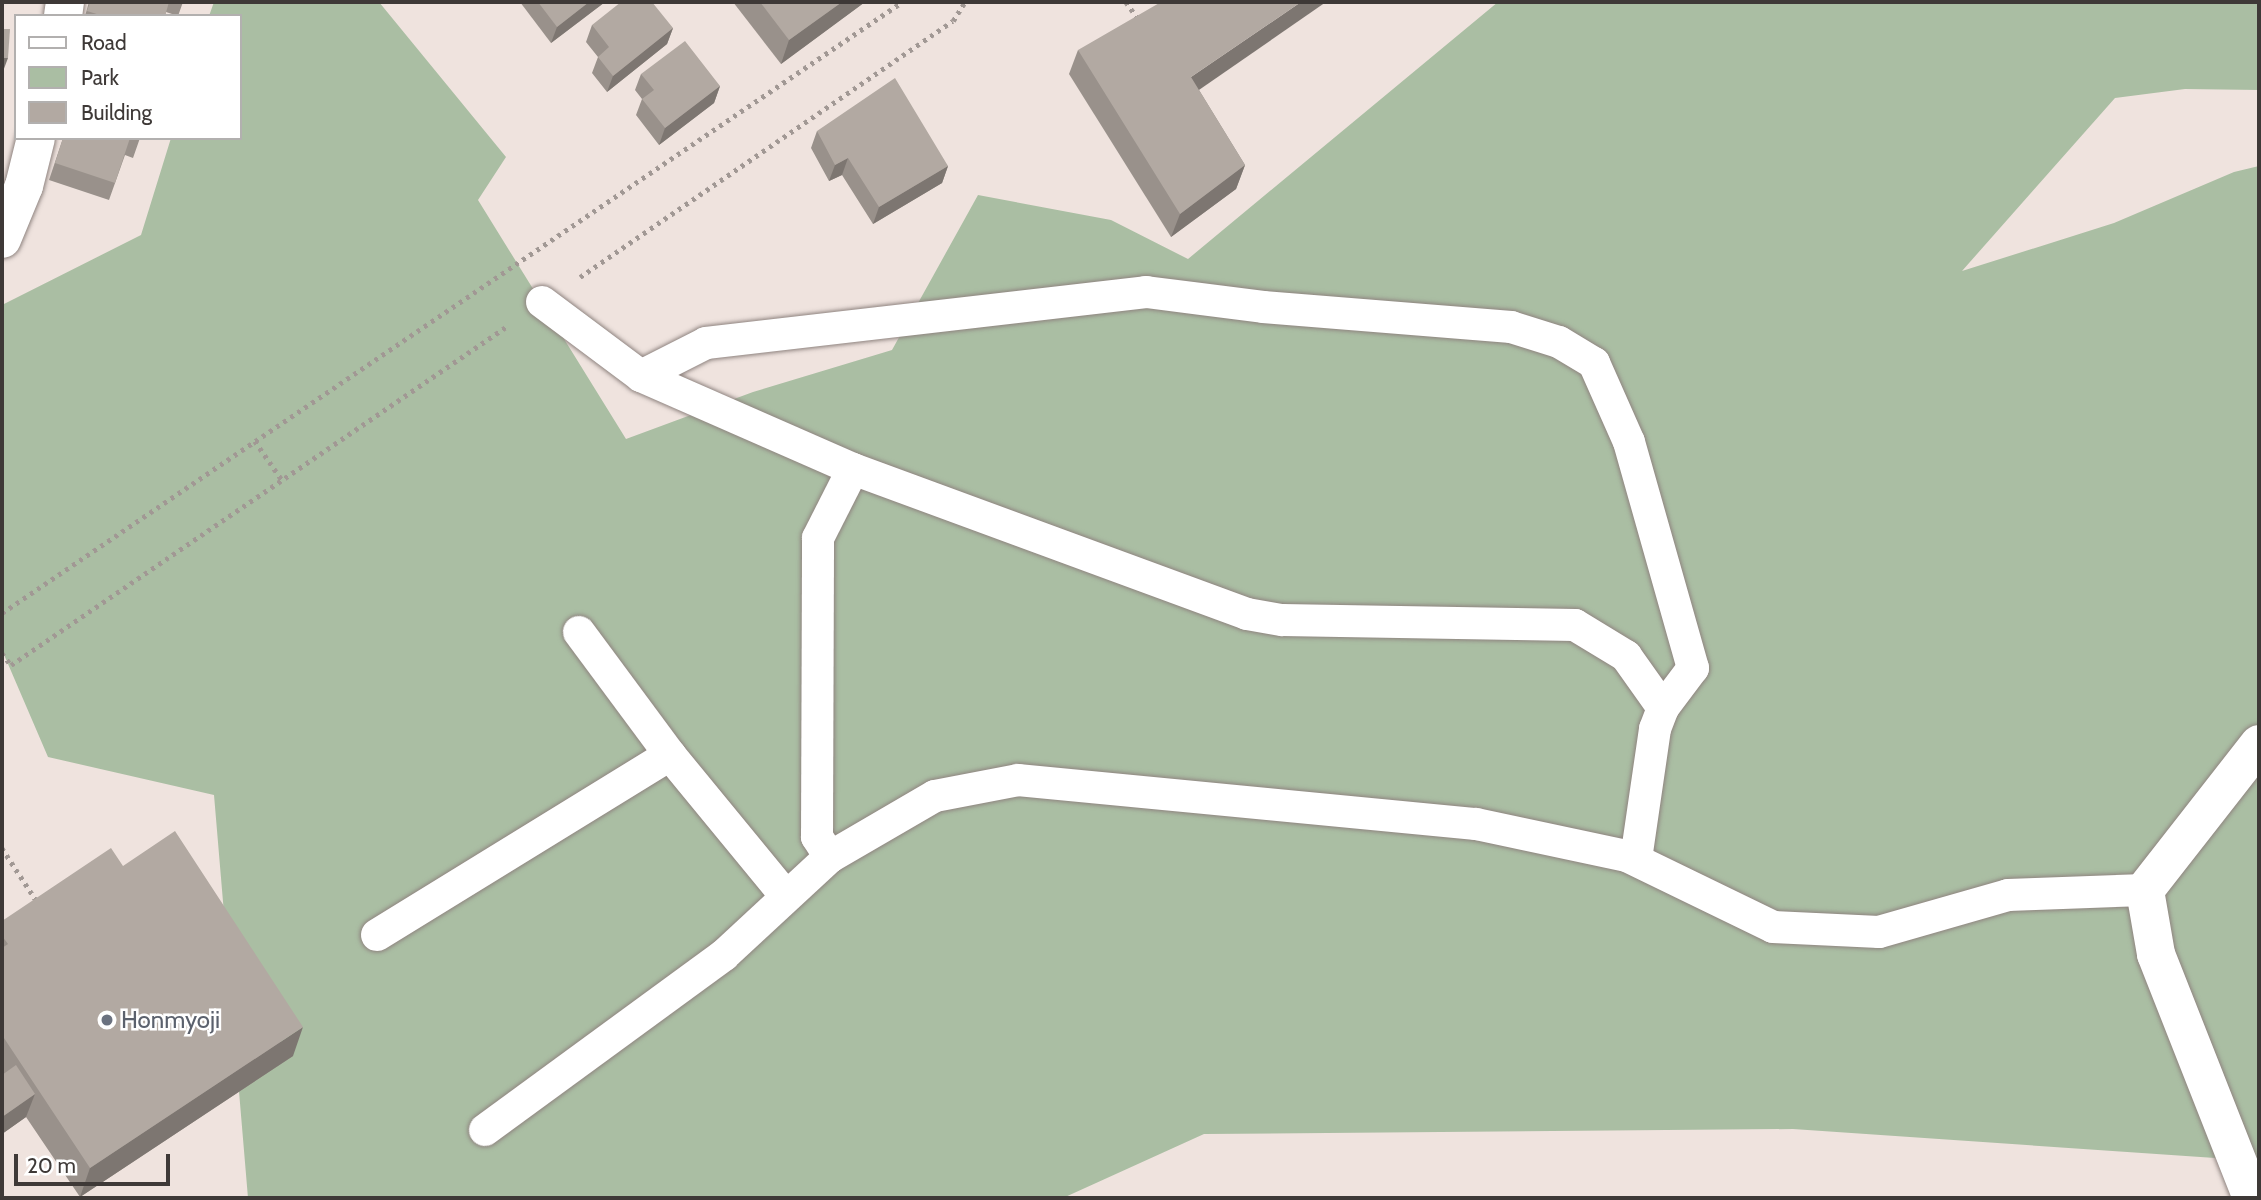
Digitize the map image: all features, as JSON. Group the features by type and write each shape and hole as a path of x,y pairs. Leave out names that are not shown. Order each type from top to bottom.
{"street":[{"path":"2,239 24,187 36,140"},
{"path":"2252,1198 2156,954 2145,890 2259,744"}],"lane":[{"path":"641,376 706,343 1146,292 1263,307 1511,327 1559,342 1594,363 1629,442 1693,668 1663,708 1656,729 1636,860"},
{"path":"542,302 641,376 853,469 1247,614 1282,620 1575,625 1626,656 1663,708"},
{"path":"830,857 817,837 818,538 853,469"},
{"path":"579,632 670,755 786,896"},
{"path":"377,934 670,755"},
{"path":"485,1130 724,955 830,857 935,796 1018,780 1476,824 1636,860 1773,927 1879,932 2008,895 2145,890"}],"path":[{"path":"2,613 902,2"},
{"path":"2,653 11,665 953,21 965,2"},
{"path":"1126,2 1146,30"},
{"path":"256,441 282,480"},
{"path":"2,848 44,914"}],"green space":[{"path":"214,2 379,2 506,157 478,200 626,439 753,392 892,350 978,195 1111,220 1188,259 1498,2 2259,2 2259,90 2185,89 2115,98 1962,271 2114,223 2234,172 2259,166 2259,1161 1793,1129 1204,1134 1063,1198 248,1198 214,795 48,757 2,650 2,305 141,235 170,140 242,140 242,14 210,14"}],"building":[{"path":"90,2 169,2 166,14 97,14 87,11"},
{"path":"538,2 589,2 557,27"},
{"path":"621,2 652,2 673,28 613,76 598,57 609,47 592,25"},
{"path":"760,2 842,2 789,40"},
{"path":"1161,2 1301,2 1191,77 1245,165 1180,214 1078,50"},
{"path":"2,29 10,29 8,58 2,58"},
{"path":"685,41 720,86 665,128 642,99 654,90 641,74"},
{"path":"895,78 948,166 879,207 848,158 835,165 817,131"},
{"path":"62,140 129,140 115,183 55,163"},
{"path":"175,831 303,1027 90,1168 2,1035 2,948 8,944 2,936 2,921 111,848 123,866"},
{"path":"16,1065 35,1094 2,1117 2,1075"}],"place":[{"name":"Honmyoji","path":"107,1020"}]}
